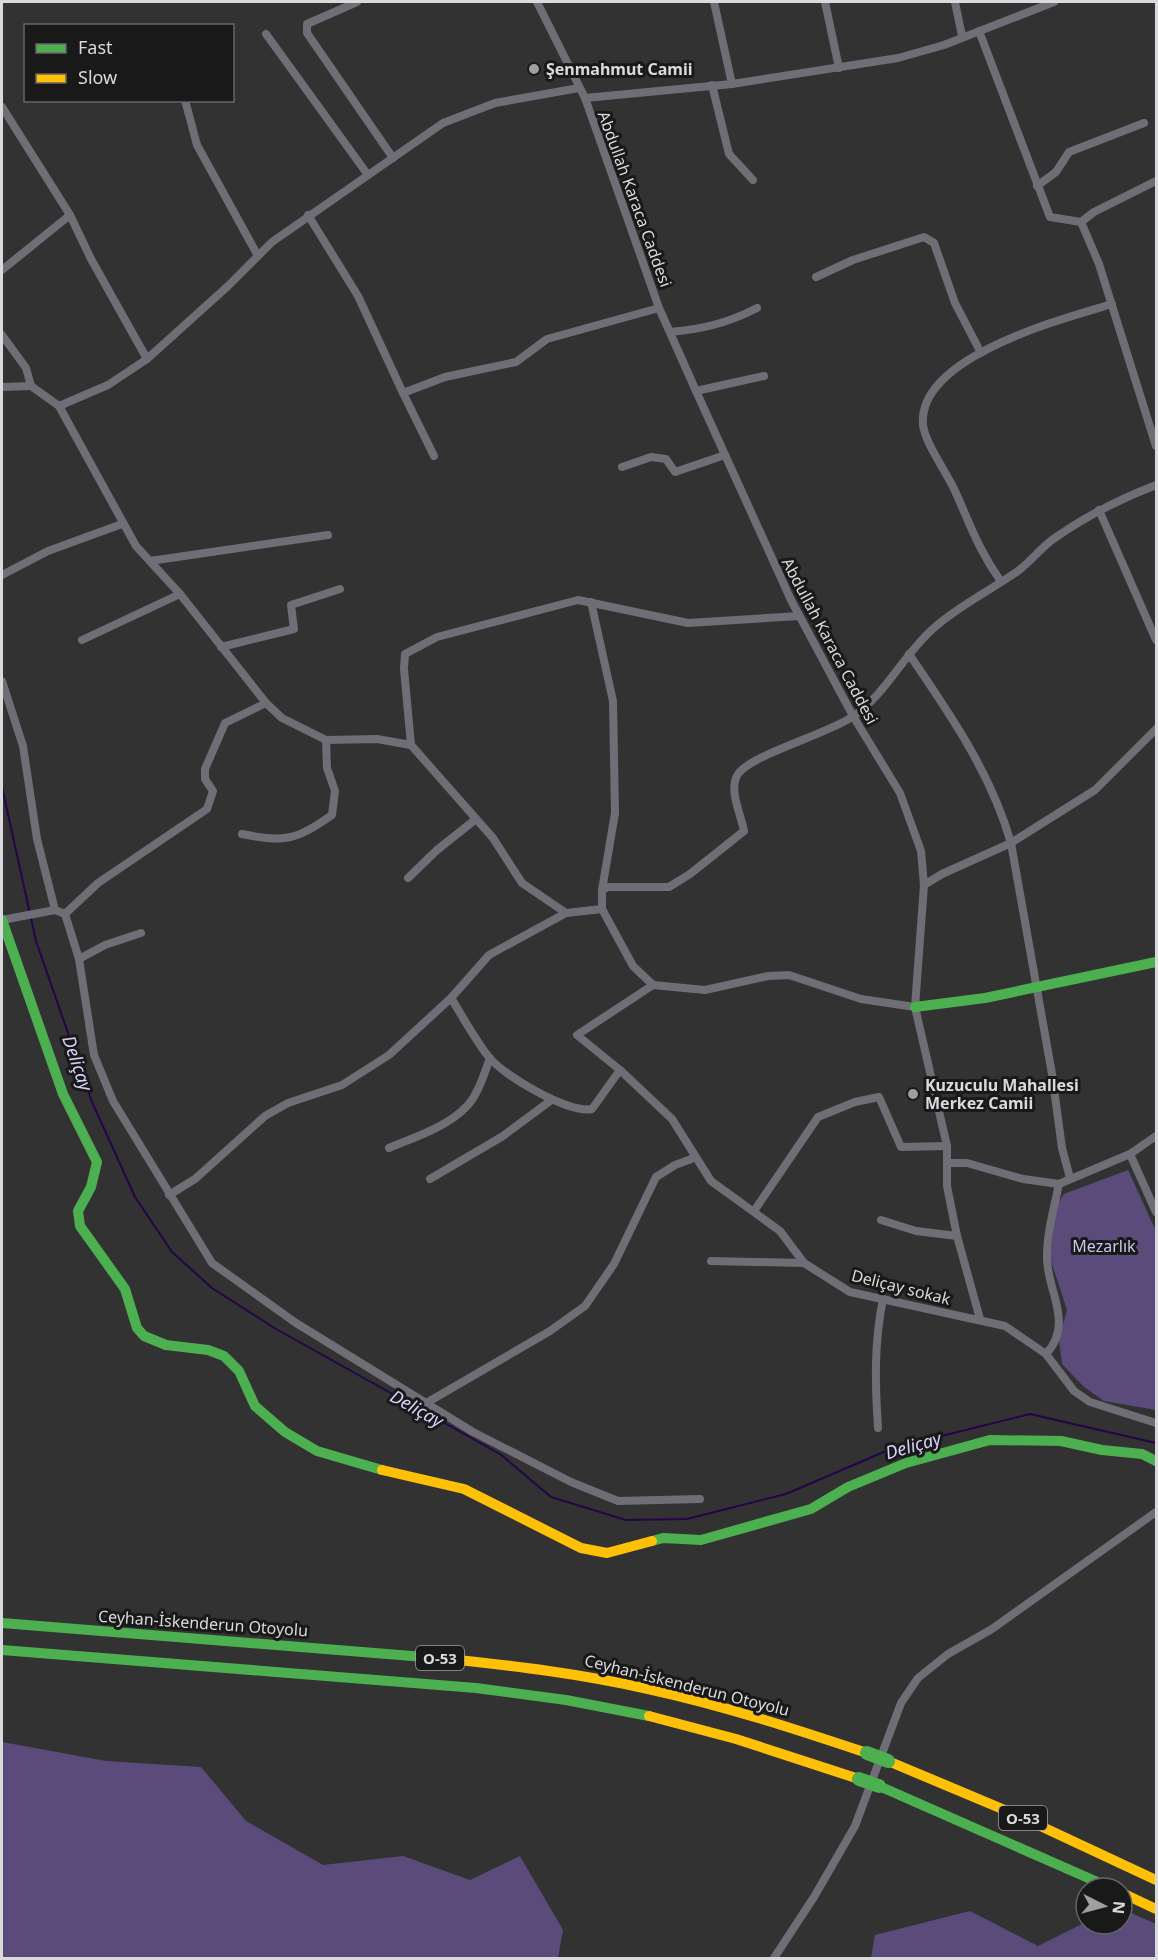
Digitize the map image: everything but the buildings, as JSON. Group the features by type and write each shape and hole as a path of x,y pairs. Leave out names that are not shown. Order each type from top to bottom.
{"main road":[{"path":"6,919 63,1094 97,1162 91,1187 78,1211 80,1226 125,1289 137,1328 152,1341 208,1350 224,1356 239,1371 255,1406 285,1432 317,1450 341,1460 464,1489 500,1506 537,1528 581,1548 607,1553 663,1538 701,1540 811,1509 848,1487 906,1463 990,1440 1061,1441 1102,1450 1142,1454 1156,1461"},
{"path":"915,1007 985,998 1156,962"},
{"name":"Ceyhan-İskenderun Otoyolu","path":"2,1623 167,1638 429,1657 542,1670 616,1682 782,1724 867,1753 999,1808 1156,1880"},
{"name":"O-53","path":"2,1650 165,1665 426,1683 538,1696 610,1708 774,1750 879,1786 930,1806 1084,1876"},
{"path":"1134,1899 1156,1909"}],"street":[{"path":"357,2 307,24 307,33 393,158"},
{"name":"Abdullah Karaca Caddesi","path":"537,2 585,98 659,308 696,391 800,616 853,717 900,793 921,851 924,885 915,1007 946,1146 949,1163 947,1186 957,1236 980,1319"},
{"path":"714,2 732,84"},
{"path":"825,2 838,68"},
{"path":"955,2 962,36"},
{"path":"585,98 732,84 898,58 1054,2"},
{"path":"978,31 1050,217 1081,222 1094,212 1156,181"},
{"path":"266,34 368,175"},
{"path":"712,85 729,154 753,180"},
{"path":"59,406 108,385 147,358 258,256 308,215 443,123 495,103 579,88"},
{"path":"186,102 197,145 258,256"},
{"path":"2,107 70,215 91,259 147,358"},
{"path":"1037,186 1056,172 1069,152 1144,123"},
{"path":"2,270 70,215"},
{"path":"308,215 358,296 434,456"},
{"path":"1081,222 1099,264 1156,446"},
{"path":"816,277 853,260 924,237 934,243 956,303 981,353"},
{"path":"1000,580 980,551 955,491 923,428 923,412 928,397 941,379 981,353 1057,320 1112,304"},
{"path":"403,393 445,378 516,362 547,339 659,308"},
{"path":"670,332 697,330 729,322 757,308"},
{"path":"2,335 26,368 32,386 59,406 136,546 180,594 266,703 282,718 326,740 377,739 411,744"},
{"path":"696,391 764,376"},
{"path":"2,387 32,386"},
{"path":"622,467 651,457 666,459 675,472 725,454"},
{"path":"602,890 608,887 669,886 690,874 744,831 733,787 738,774 752,762 853,717 873,698 909,654 935,627 1000,580 1018,571 1051,541 1099,510 1156,485"},
{"path":"1099,510 1156,640"},
{"path":"2,575 48,551 122,524"},
{"path":"150,561 328,535"},
{"path":"221,647 266,638 294,628 291,605 340,590"},
{"path":"82,640 180,594"},
{"path":"566,913 522,883 493,838 411,744 404,669 405,654 437,637 578,600 688,623 800,616"},
{"path":"591,602 613,701 615,813 602,890 602,909 633,966 653,985 705,990 768,976 789,975 861,999 915,1007"},
{"path":"909,654 979,763 1001,807 1011,843 1037,987 1062,1148 1070,1178"},
{"path":"2,681 7,705 23,746 37,839 55,910"},
{"path":"65,914 98,883 207,809 213,791 205,779 205,769 225,723 266,703"},
{"path":"924,885 942,874 1011,843 1095,790 1156,729"},
{"path":"242,834 261,837 296,837 332,815 335,791 327,768 326,740"},
{"path":"408,878 436,850 476,819"},
{"path":"169,1195 195,1179 266,1116 288,1103 342,1085 389,1055 451,998 489,955 566,913 602,909"},
{"path":"6,919 55,910 65,914"},
{"path":"65,914 79,959 94,1055 112,1101 212,1263 296,1323 428,1402 473,1432 571,1482 618,1501 700,1499"},
{"path":"79,959 105,945 141,933"},
{"name":"Deliçay sokak","path":"653,985 577,1035 620,1070 672,1119 694,1158 711,1181 780,1232 804,1263 850,1292 1005,1326 1046,1353"},
{"path":"451,998 490,1058 550,1101 583,1111 592,1109 620,1070"},
{"path":"389,1148 431,1131 467,1106 478,1089 490,1058"},
{"path":"754,1211 818,1117 855,1102 879,1097 901,1147 946,1146"},
{"path":"430,1179 503,1136 550,1101"},
{"path":"949,1163 967,1163 1023,1179 1059,1184 1130,1154 1156,1137"},
{"path":"1130,1154 1156,1212"},
{"path":"428,1402 550,1331 585,1306 614,1264 656,1177 675,1165 694,1158"},
{"path":"1059,1184 1050,1224 1047,1259 1058,1302 1059,1316 1055,1342 1046,1353 1074,1391 1090,1402 1156,1423"},
{"path":"881,1220 916,1231 957,1236"},
{"path":"711,1261 804,1263"},
{"path":"878,1428 874,1374 877,1328 883,1299"},
{"path":"774,1959 814,1897 855,1826 901,1703 918,1678 948,1654 992,1629 1156,1512"}],"green space":[{"name":"Mezarlık","path":"1128,1170 1156,1231 1156,1410 1104,1401 1084,1387 1062,1364 1059,1340 1067,1310 1050,1258 1056,1206 1064,1194"},
{"path":"2,1742 106,1761 201,1767 246,1821 323,1865 403,1856 470,1880 520,1856 563,1930 558,1958 2,1958"},
{"path":"970,1911 1038,1946 1074,1928 1074,1936 1134,1936 1134,1914 1156,1924 1156,1958 871,1958 875,1935"}],"waterway":[{"name":"Deliçay","path":"2,787 36,941 92,1102 135,1197 172,1252 212,1288 276,1329 500,1454 551,1497 626,1520 687,1519 786,1494 893,1448 1030,1414 1156,1443"}],"traffic: fast":[{"path":"2,920 63,1094 97,1162 91,1187 78,1211 80,1226 125,1289 137,1328 144,1336 166,1345 208,1350 224,1356 239,1371 255,1406 285,1432 317,1451 382,1470"},
{"path":"915,1007 985,998 1156,962"},
{"path":"652,1541 663,1538 701,1540 811,1509 848,1487 906,1463 990,1440 1061,1441 1102,1450 1142,1454 1156,1461"},
{"path":"2,1623 449,1659"},
{"path":"2,1650 476,1688 566,1700 649,1716"},
{"path":"867,1753 888,1761"},
{"path":"859,1779 879,1786"},
{"path":"879,1786 1084,1876"}],"traffic: slow":[{"path":"382,1470 464,1489 581,1548 607,1553 652,1541"},
{"path":"449,1659 549,1671 676,1695 786,1726 867,1753"},
{"path":"649,1716 736,1739 859,1779"},
{"path":"888,1761 1019,1816 1156,1880"},
{"path":"1134,1899 1156,1909"}],"place":[{"name":"Şenmahmut Camii","path":"534,69"},
{"name":"Kuzuculu Mahallesi Merkez Camii","path":"913,1094"}]}
